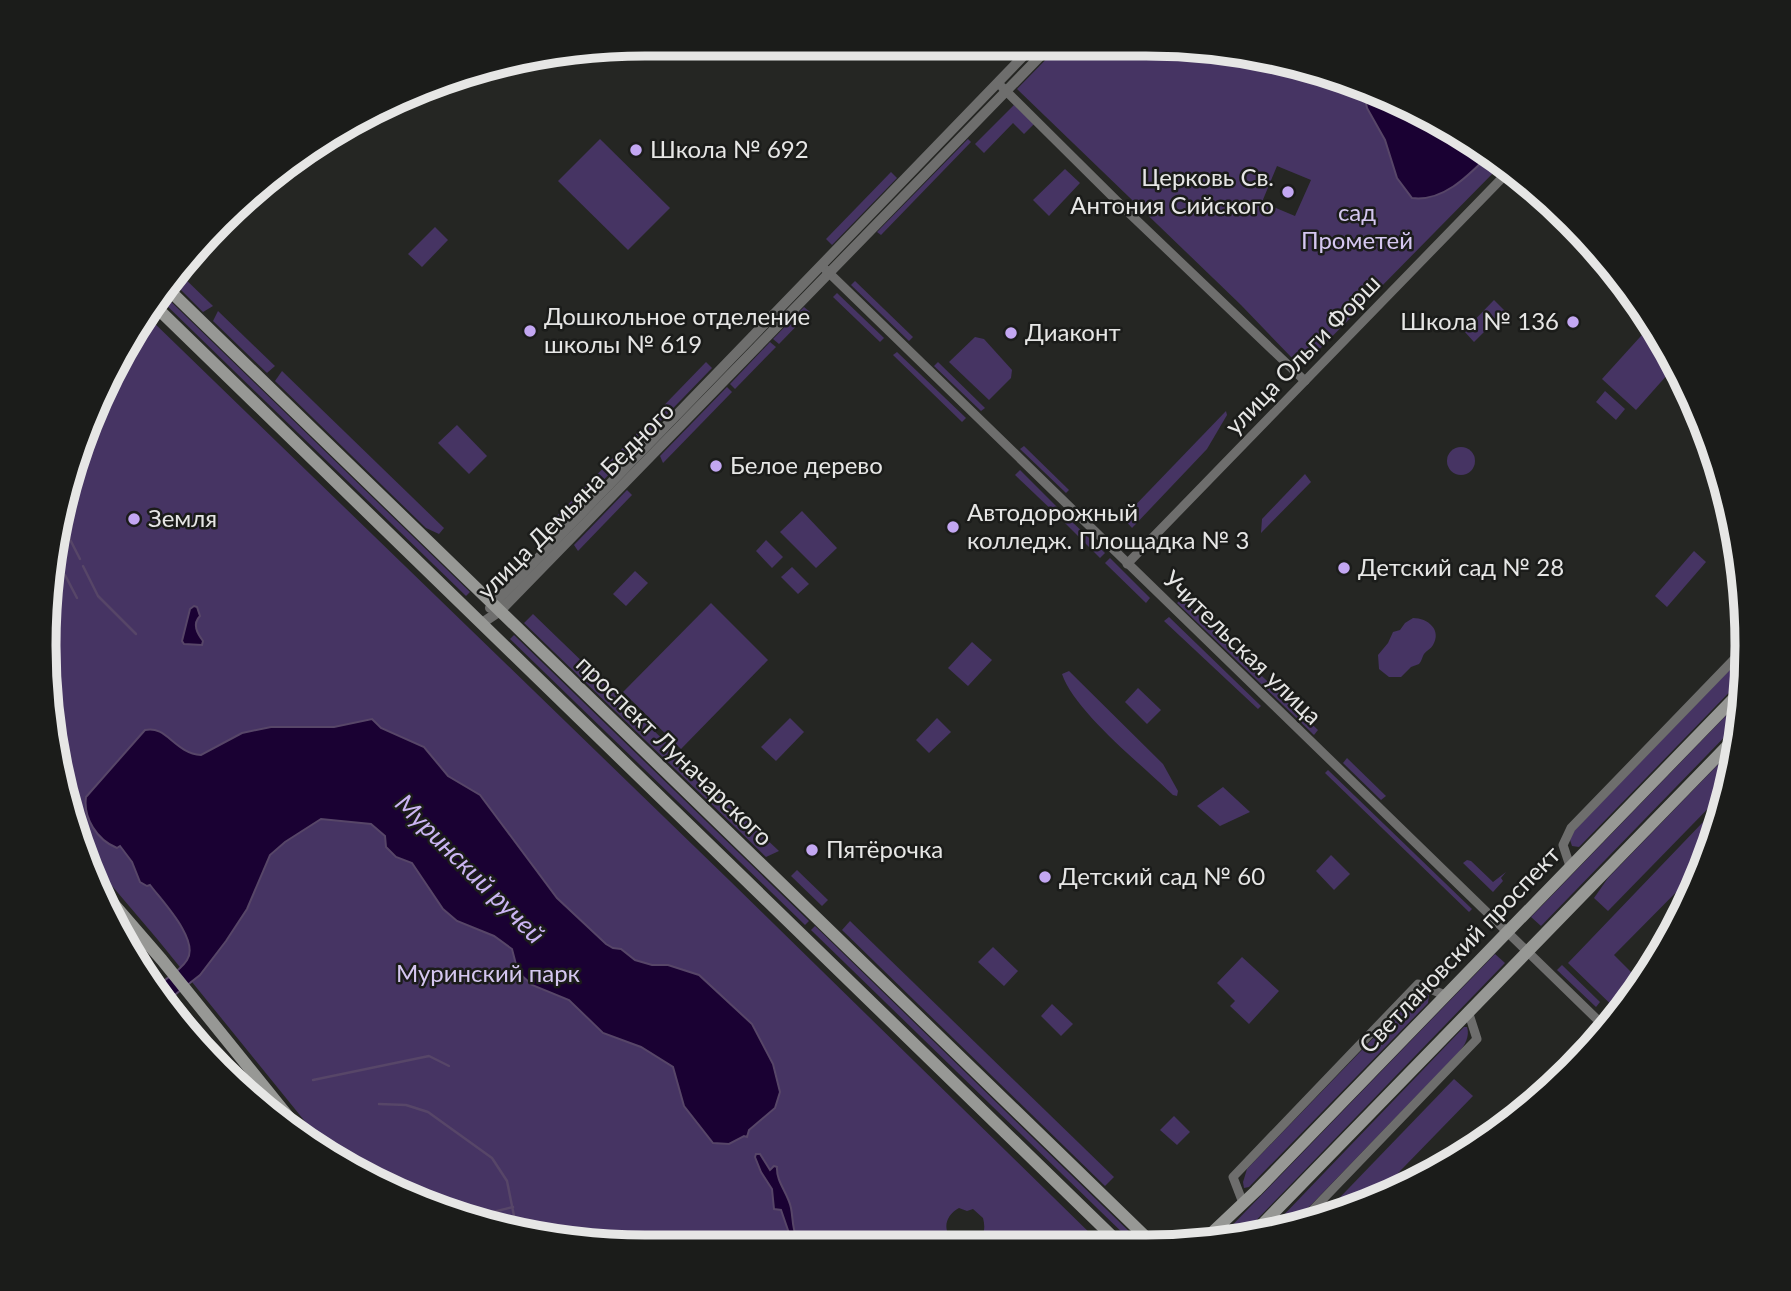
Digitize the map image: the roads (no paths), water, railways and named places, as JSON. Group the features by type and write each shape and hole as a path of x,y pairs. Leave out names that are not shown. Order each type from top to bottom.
{"main road":[{"name":"проспект Луначарского","path":"173,294 1145,1235"},
{"name":"проспект Луначарского","path":"160,311 1111,1235"},
{"name":"Светлановский проспект","path":"1214,1231 1732,699"},
{"name":"Светлановский проспект","path":"1263,1223 1726,747"},
{"path":"120,911 282,1109"}],"street":[{"name":"улица Демьяна Бедного","path":"1002,87 1026,56"},
{"name":"улица Демьяна Бедного","path":"482,623 1002,87 1038,56"},
{"path":"1002,87 1305,381"},
{"name":"улица Ольги Форш","path":"1128,564 1503,178"},
{"name":"Учительская улица","path":"825,269 1599,1021"},
{"path":"1570,866 1563,845 1571,828 1735,659"},
{"path":"1243,1203 1233,1177 1409,994 1419,984 1445,995"},
{"path":"1312,1211 1477,1039 1468,1011"}],"water":[{"path":"1365,99 1440,135 1482,162 1444,192 1412,198 1397,178 1385,140 1367,108"},
{"path":"194,606 200,616 196,625 203,641 202,645 184,644 182,641 190,609"},
{"name":"Муринский ручей","path":"372,719 381,728 424,747 448,776 480,795 557,898 606,944 621,949 635,960 652,965 668,965 699,975 752,1024 773,1064 780,1092 775,1108 749,1130 747,1137 729,1144 713,1143 684,1106 673,1067 641,1047 603,1033 569,1000 532,985 518,972 512,949 494,936 457,921 443,909 412,863 396,857 386,847 385,836 371,824 321,819 270,855 247,909 226,941 200,975 173,997 162,982 187,960 190,952 184,932 150,885 140,882 132,862 120,846 117,848 98,834 89,820 86,797 145,730 159,732 184,750 201,755 242,733 271,727 334,727"},
{"path":"760,1154 770,1170 774,1166 777,1167 778,1178 792,1211 796,1235 789,1233 781,1210 774,1209 772,1189 755,1157"}],"waterway":[{"path":"67,533 80,559"},
{"path":"83,566 98,596 136,634"},
{"path":"65,575 77,598"},
{"path":"313,1080 429,1056 449,1066"},
{"path":"379,1104 406,1105 428,1112 492,1158 507,1181 515,1220"},
{"path":"488,1213 513,1207"}],"place":[{"name":"Школа № 692","path":"636,150"},
{"name":"Церковь Св. Антония Сийского","path":"1288,192"},
{"name":"Школа № 136","path":"1573,322"},
{"name":"Дошкольное отделение школы № 619","path":"530,331"},
{"name":"Диаконт","path":"1011,333"},
{"name":"Белое дерево","path":"716,466"},
{"name":"Земля","path":"134,519"},
{"name":"Автодорожный колледж. Площадка № 3","path":"953,527"},
{"name":"Детский сад № 28","path":"1344,568"},
{"name":"Пятёрочка","path":"812,850"},
{"name":"Детский сад № 60","path":"1045,877"}],"park label":[{"name":"сад Прометей","path":"1357,227"},
{"name":"Муринский парк","path":"488,974"}]}
